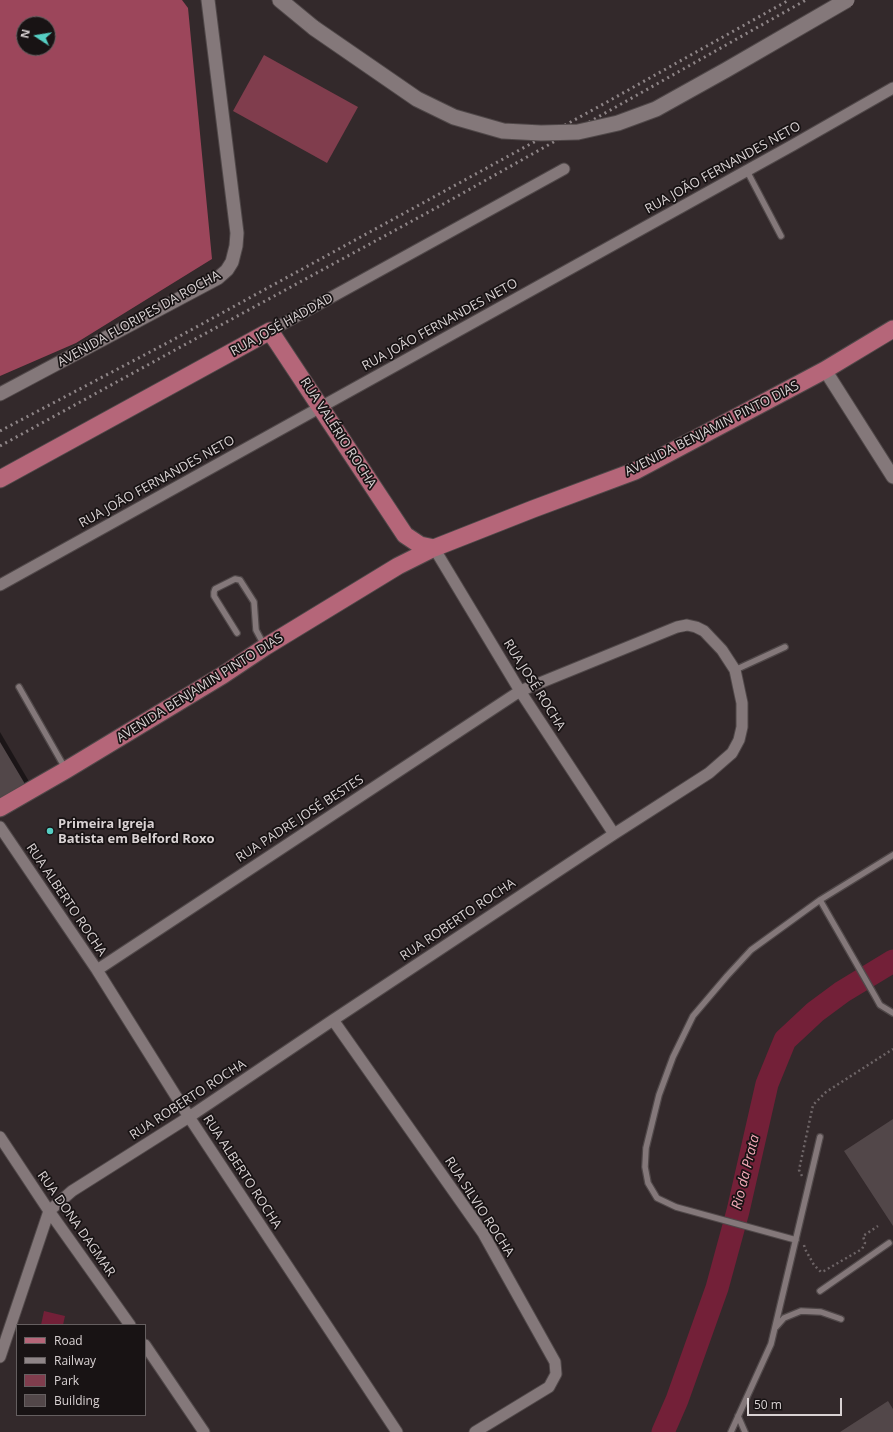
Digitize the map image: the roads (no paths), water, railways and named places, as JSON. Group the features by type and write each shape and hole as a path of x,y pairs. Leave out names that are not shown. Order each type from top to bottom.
{"main road":[{"path":"270,0 295,13"},
{"path":"280,0 314,28 417,99 454,117 503,131 540,133 578,132 618,123 656,109 847,0"},
{"name":"AVENIDA BENJAMIN PINTO DIAS","path":"0,808 223,675 265,647 398,566 434,548 635,471 825,370 893,329"},
{"name":"RUA VALÉRIO ROCHA","path":"270,331 405,535"},
{"name":"RUA JOSÉ HADDAD","path":"0,479 270,331"},
{"path":"405,535 420,544 434,548"},
{"path":"398,566 405,550 405,535"}],"street":[{"name":"AVENIDA FLORIPES DA ROCHA","path":"0,394 218,278 227,270 232,262 236,246 237,233 208,0"},
{"name":"RUA JOÃO FERNANDES NETO","path":"0,585 747,171 893,88"},
{"name":"RUA JOSÉ HADDAD","path":"270,331 564,169"},
{"path":"825,370 893,477"},
{"name":"RUA JOSÉ ROCHA","path":"434,548 520,692 614,834"},
{"name":"RUA ROBERTO ROCHA","path":"49,1211 72,1191 189,1118 333,1020 709,773 732,753 739,740 742,728 742,703 734,670 722,650 704,631 687,625 677,627 520,692"},
{"name":"RUA PADRE JOSÉ BESTES","path":"97,970 520,692"},
{"name":"RUA ALBERTO ROCHA","path":"0,827 97,970 189,1118 397,1432"},
{"name":"RUA SILVIO ROCHA","path":"333,1020 483,1233 555,1362 556,1374 549,1387 475,1432"},
{"name":"RUA DONA DAGMAR","path":"0,1137 49,1211 129,1324"},
{"path":"0,1357 49,1211"},
{"path":"146,1346 204,1432"}],"lane":[{"path":"747,171 781,236"},
{"path":"237,633 214,596 215,589 235,579 240,580 254,602 256,630 265,647"},
{"path":"734,670 785,646"},
{"path":"19,687 66,770"},
{"path":"796,1240 676,1207 658,1198 648,1183 646,1148 659,1095 674,1057 693,1016 726,976 751,950 820,900 893,855"},
{"path":"820,900 880,1005 893,1013"},
{"path":"732,1432 771,1344 820,1137"},
{"path":"820,1291 889,1243"},
{"path":"775,1329 784,1318 801,1311 821,1312 841,1319"},
{"path":"738,1416 745,1432"}],"waterway":[{"name":"Rio da Prata","path":"663,1432 677,1400 717,1288 738,1211 767,1084 785,1040 815,1012 842,992 893,961"}],"railway":[{"path":"0,431 169,342 598,107 789,0"},
{"path":"0,446 447,202 806,0"}],"place":[{"name":"Primeira Igreja Batista em Belford Roxo","path":"50,831"}]}
